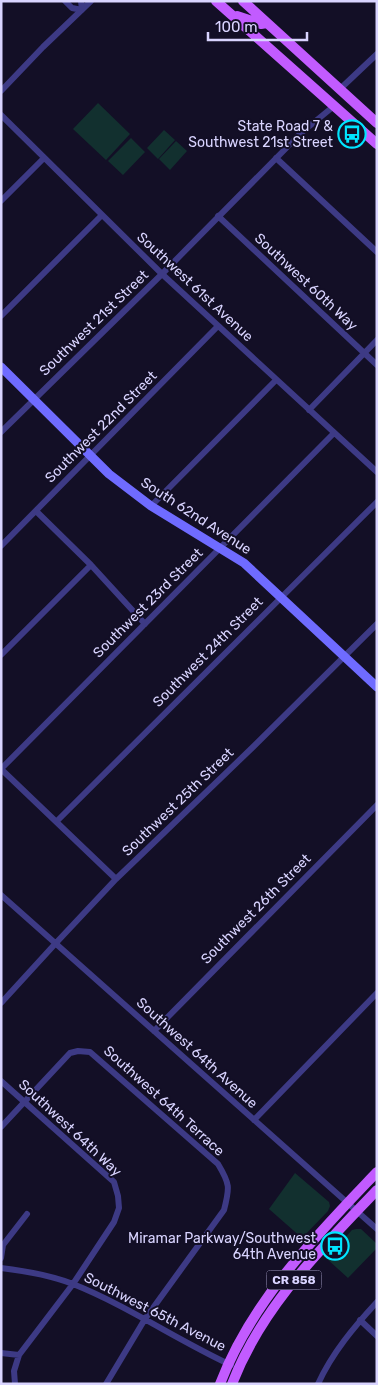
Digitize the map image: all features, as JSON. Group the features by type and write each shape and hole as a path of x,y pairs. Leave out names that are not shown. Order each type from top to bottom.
{"main road":[{"path":"216,1 377,144"},
{"path":"243,1 377,123"},
{"path":"231,14 254,22 267,23"},
{"path":"311,86 328,91 340,89"},
{"path":"334,106 362,109"},
{"name":"CR 858","path":"220,1384 228,1364 258,1309 275,1286 297,1258 377,1172"},
{"name":"CR 858","path":"232,1384 238,1368 268,1315 284,1292 377,1190"}],"street":[{"path":"65,1 72,8 82,10"},
{"path":"81,1 82,10"},
{"path":"1,91 91,1"},
{"path":"340,89 377,54"},
{"name":"Southwest 21st Street","path":"1,432 162,274 301,133 334,106"},
{"name":"Southwest 61st Avenue","path":"1,115 162,274 377,472"},
{"path":"1,201 44,158"},
{"path":"276,158 377,252"},
{"path":"1,316 102,215"},
{"name":"Southwest 60th Way","path":"218,216 377,365"},
{"name":"Southwest 22nd Street","path":"1,546 218,326"},
{"path":"309,410 377,340"},
{"name":"South 62nd Avenue","path":"1,367 109,474 152,506 244,563 377,687"},
{"path":"152,506 276,380"},
{"name":"Southwest 23rd Street","path":"1,769 334,433"},
{"name":"Southwest 24th Street","path":"57,821 377,502"},
{"path":"36,511 145,624"},
{"path":"1,655 90,565"},
{"name":"Southwest 25th Street","path":"1,1003 116,880 253,748 377,624"},
{"path":"1,769 116,880"},
{"name":"Southwest 26th Street","path":"154,1031 377,805"},
{"name":"Southwest 64th Avenue","path":"1,895 377,1229"},
{"path":"254,1120 377,993"},
{"name":"Southwest 64th Terrace","path":"24,1102 70,1053 78,1050 90,1052 218,1164 226,1178 229,1191 224,1210 145,1320"},
{"name":"Southwest 64th Way","path":"1,1081 114,1182 119,1208 114,1222 72,1284"},
{"path":"1,1128 24,1102"},
{"path":"1,1258 3,1245 27,1214"},
{"name":"Southwest 65th Avenue","path":"1,1268 39,1273 72,1284 238,1368"},
{"path":"15,1384 14,1371 19,1355 72,1284"},
{"path":"318,1384 340,1346 377,1302"},
{"path":"106,1384 145,1320"},
{"path":"360,1320 377,1336"},
{"path":"1,1353 19,1355"}],"green space":[{"path":"98,103 130,134 106,160 73,129"},
{"path":"164,130 175,140 158,159 147,148"},
{"path":"131,138 145,152 123,175 108,161"},
{"path":"176,141 187,151 170,170 159,159"},
{"path":"295,1173 329,1202 330,1206 328,1211 302,1238 269,1209"},
{"path":"361,1229 377,1244 377,1248 348,1278 326,1258 352,1230"}],"place":[{"name":"State Road 7 & Southwest 21st Street","path":"352,134"},
{"name":"Miramar Parkway/Southwest 64th Avenue","path":"335,1246"}]}
